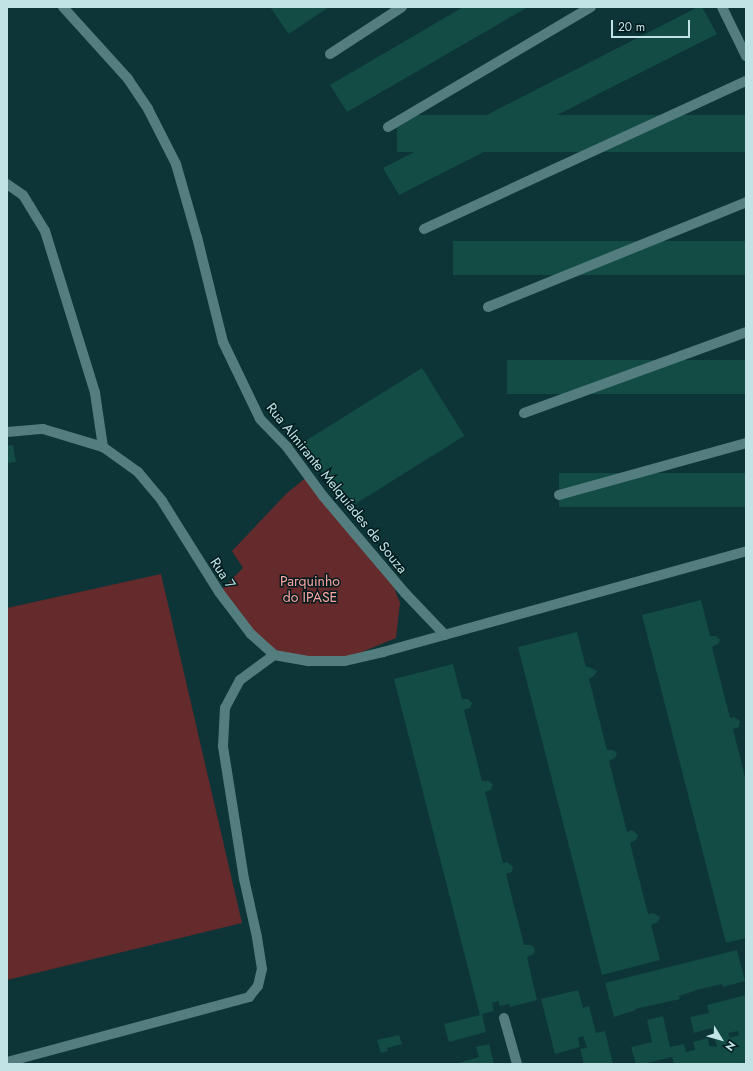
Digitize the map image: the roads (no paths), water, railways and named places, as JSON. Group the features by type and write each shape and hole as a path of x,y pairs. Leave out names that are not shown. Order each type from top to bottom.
{"street":[{"name":"Rua Almirante Melquíades de Souza","path":"63,7 128,79 148,109 176,164 197,237 223,342 260,418 291,452 323,496 405,593 445,635"},
{"path":"330,54 402,7"},
{"path":"388,127 591,7"},
{"path":"722,7 746,56"},
{"path":"424,229 746,81"},
{"path":"7,184 23,195 45,231 95,393 103,447"},
{"path":"488,307 746,202"},
{"path":"524,413 746,332"},
{"name":"Rua 7","path":"7,432 42,429 103,447 138,472 162,502 218,592 251,634 274,655"},
{"path":"559,495 746,443"},
{"path":"7,1062 249,997 258,986 262,969 257,937 244,879 222,746 225,708 240,680 274,655 308,661 345,661 445,635 746,551"},
{"path":"504,1018 517,1064"}],"park label":[{"name":"Parquinho do IPASE","path":"310,590"}]}
